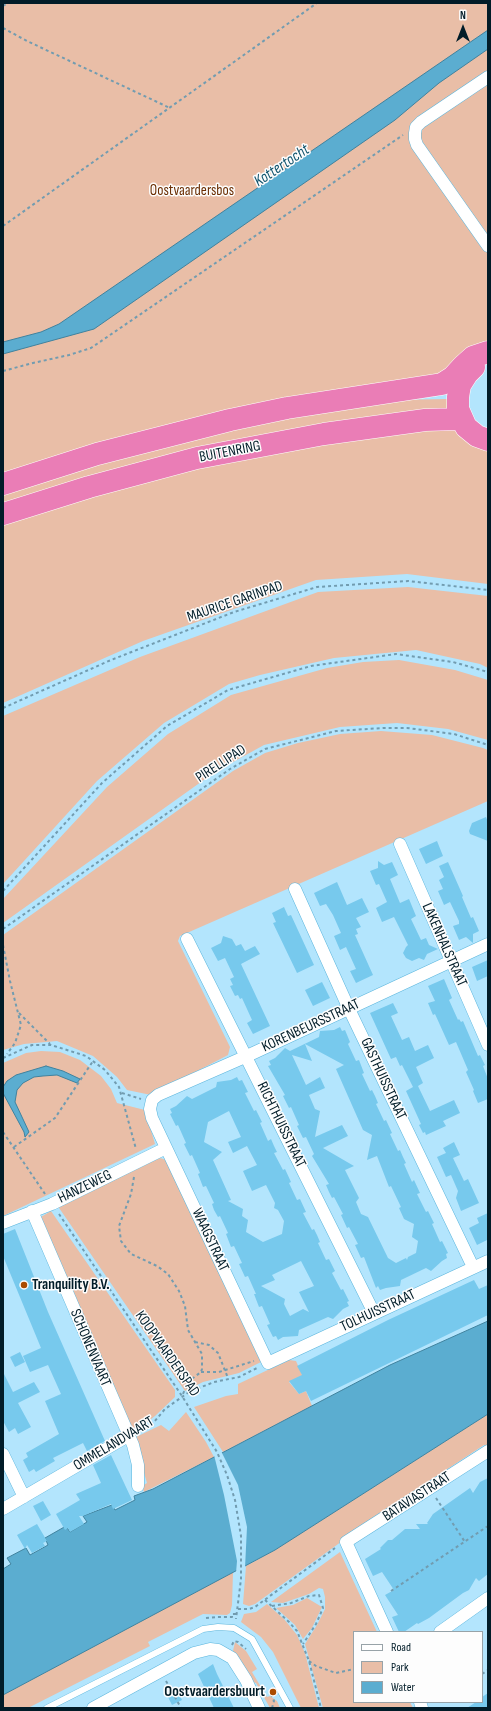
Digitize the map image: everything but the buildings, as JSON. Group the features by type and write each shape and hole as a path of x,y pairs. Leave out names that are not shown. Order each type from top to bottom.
{"highway":[{"name":"BUITENRING","path":"3,484 97,454 230,420 287,408 373,395 413,394 445,391 460,378 468,361 486,355"},
{"path":"460,378 458,403 462,421 471,432 488,440"},
{"name":"BUITENRING","path":"3,514 89,487 197,458 324,434 425,420 456,419 462,421"}],"street":[{"path":"488,77 421,122 416,127 415,133 417,145 488,246"},
{"name":"LAKENHALSTRAAT","path":"400,844 450,962 488,1045"},
{"name":"GASTHUISSTRAAT","path":"295,889 350,1009 473,1268"},
{"name":"RICHTHUISSTRAAT","path":"187,939 247,1056 374,1313"},
{"name":"KORENBEURSSTRAAT","path":"152,1100 158,1095 350,1009 488,944"},
{"name":"WAAGSTRAAT","path":"152,1100 150,1108 152,1118 267,1360"},
{"name":"HANZEWEG","path":"3,1223 52,1204 166,1148"},
{"name":"SCHONENVAART","path":"32,1212 133,1445 137,1459 138,1486"},
{"name":"TOLHUISSTRAAT","path":"267,1360 374,1313 488,1260"},
{"name":"OMMELANDVAART","path":"3,1510 128,1436"},
{"name":"BATAVIASTRAAT","path":"346,1542 431,1489 488,1451"},
{"path":"3,1454 24,1497"},
{"path":"346,1542 387,1631"},
{"path":"442,1631 486,1604"},
{"path":"98,1707 194,1653 203,1650 218,1650 232,1658 238,1665 259,1708"}],"lane":[{"path":"47,1708 203,1630 218,1627 234,1628 252,1639 290,1708"}],"path":[{"path":"3,6 8,3"},
{"path":"3,226 317,3"},
{"path":"3,28 26,41 170,108"},
{"path":"3,371 69,356 91,348 404,133 415,133"},
{"name":"MAURICE GARINPAD","path":"3,708 111,660 234,612 317,586 408,581 488,590"},
{"path":"3,891 102,784 168,726 228,690 311,666 396,654 453,662 488,672"},
{"name":"PIRELLIPAD","path":"3,929 230,769 265,749 336,731 383,728 408,728 454,734 488,745"},
{"path":"3,945 21,1025 15,1043 6,1056"},
{"path":"19,1012 51,1045"},
{"path":"3,1058 32,1045 51,1045 86,1056 105,1070 122,1093 137,1153 131,1194 119,1226 120,1241 131,1254 157,1266 168,1274 179,1291 185,1306 188,1330 204,1360 201,1372"},
{"path":"14,1147 55,1118 93,1061"},
{"path":"122,1093 138,1099 152,1100"},
{"name":"KOOPVAARDERSPAD","path":"3,1132 191,1409 217,1452 227,1475 234,1500 238,1516 242,1547 240,1595 237,1614"},
{"path":"195,1342 213,1348 218,1353 226,1369 228,1378"},
{"path":"182,1396 189,1381 201,1372 212,1372 267,1360"},
{"name":"OMMELANDVAART","path":"128,1436 154,1422 165,1409 182,1396 210,1383 239,1376 267,1360"},
{"path":"431,1489 465,1542"},
{"path":"391,1591 488,1526"},
{"path":"238,1609 252,1609 338,1546 346,1542"},
{"path":"272,1606 292,1603 309,1596 319,1595 323,1608 316,1624 303,1644"},
{"path":"265,1600 297,1631 309,1661 321,1708"},
{"path":"229,1644 232,1645 234,1641 238,1642 248,1651"},
{"path":"309,1661 316,1666 336,1673 353,1669"},
{"path":"161,1672 181,1708"},
{"path":"272,1708 274,1701 271,1695 273,1692"}],"green space":[{"name":"Oostvaardersbos","path":"3,3 488,3 488,343 477,344 472,350 439,377 3,477"},
{"path":"449,399 450,413 3,504 3,491 171,440 386,400"},
{"path":"454,427 488,447 488,584 407,574 316,580 143,641 3,703 3,522 68,500 323,438"},
{"path":"408,587 488,596 488,668 480,664 416,650 334,658 260,675 229,684 164,723 97,781 3,884 3,716 140,657 318,592"},
{"path":"399,660 455,670 488,680 488,740 448,729 397,723 340,727 264,745 215,772 3,923 3,899 107,787 168,734 231,695 327,668 363,662"},
{"path":"381,731 432,735 488,750 488,801 180,936 178,941 230,1047 228,1055 151,1095 127,1090 117,1077 93,1056 57,1041 24,1044 3,1050 3,935 233,771 265,753 298,743 340,734"},
{"path":"41,1051 60,1052 80,1060 101,1076 111,1089 117,1103 145,1110 155,1144 3,1216 3,1063 26,1053"},
{"path":"160,1158 166,1160 261,1362 239,1373 203,1382 185,1391 57,1205"},
{"path":"51,1211 175,1390 175,1397 146,1423 131,1429 41,1217"},
{"path":"289,1360 296,1361 303,1377 289,1382 299,1394 306,1391 312,1406 223,1452 194,1407 226,1396 238,1394 238,1384"},
{"path":"186,1412 214,1457 144,1492 142,1486 147,1483 134,1438 161,1425 169,1431"},
{"path":"488,1414 488,1448 484,1445 388,1508 255,1604 249,1606 243,1604 246,1566 275,1550"},
{"path":"340,1552 377,1631 353,1631 353,1703 410,1703 413,1708 323,1708 305,1644 325,1609 323,1589 319,1588 309,1594 283,1603 271,1602"},
{"path":"233,1572 232,1605 230,1613 227,1615 203,1614 148,1642 150,1646 28,1708 3,1708 3,1695"},
{"path":"307,1598 322,1607 312,1628 303,1639 295,1625 276,1608 293,1605"},
{"path":"267,1604 284,1619 297,1635 305,1653 319,1708 301,1708 273,1652 261,1637 241,1622 244,1614 256,1612"},
{"path":"235,1642 246,1651 257,1669 252,1672 267,1697 270,1696 277,1701 280,1708 270,1708 256,1683 250,1681 233,1651"}],"water":[{"path":"488,30 488,49 439,83 395,120 94,329 3,354 3,342 41,332 59,324"},
{"path":"46,1066 63,1071 80,1079 77,1083 57,1075 34,1077 23,1083 17,1090 15,1102 29,1132 25,1137 24,1132 3,1093 3,1087 7,1081 16,1075"},
{"path":"488,1321 488,1414 275,1550 3,1695 3,1569 11,1564 7,1558 26,1548 30,1555 48,1545 45,1538 66,1526 70,1532 87,1522 83,1516 112,1505 115,1510 135,1500 134,1496 153,1489 390,1365"}],"pier":[{"path":"221,1451 238,1485 247,1527 245,1568 236,1573 237,1561 224,1495 214,1455"}],"place":[{"name":"Tranquility B.V.","path":"24,1285"},
{"name":"Oostvaardersbuurt","path":"273,1692"}],"water label":[{"name":"Kottertocht","path":"282,166"}]}
